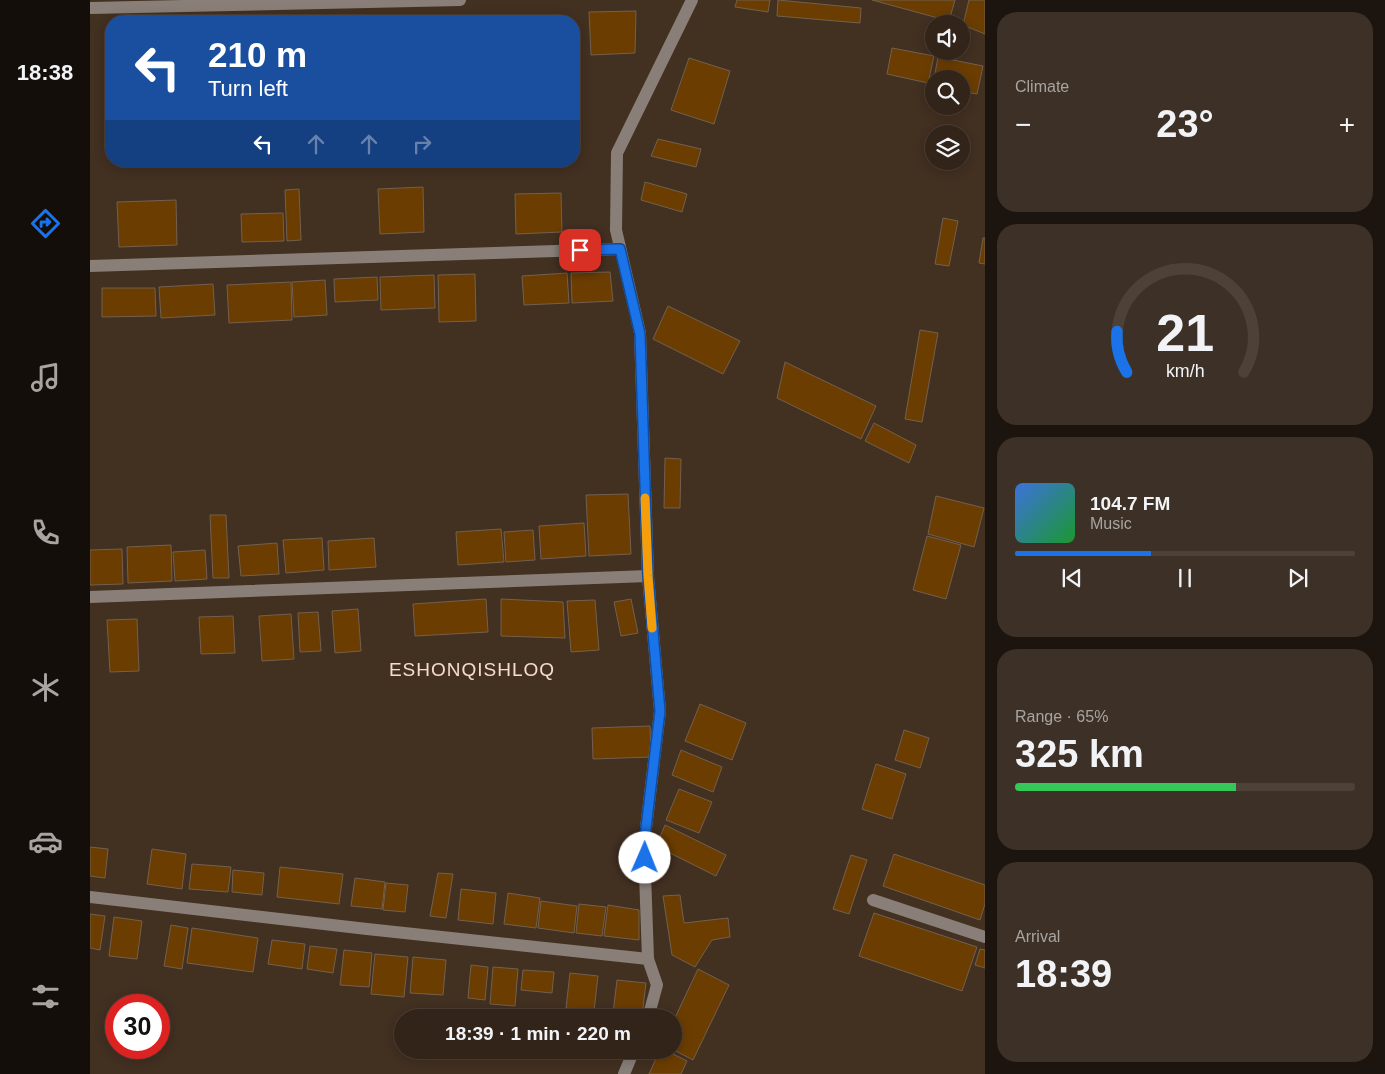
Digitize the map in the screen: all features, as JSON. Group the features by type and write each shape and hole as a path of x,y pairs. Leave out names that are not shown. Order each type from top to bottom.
{"street":[{"path":"90,8 460,0"},
{"path":"650,1009 657,984 648,959 645,873 646,828 660,711 648,576 640,334 616,230 617,153 692,0"},
{"path":"90,266 620,249"},
{"path":"90,597 648,576"},
{"path":"90,896 367,929 648,959"},
{"path":"873,900 985,937"},
{"path":"624,1074 630,1059"}],"building":[{"path":"737,0 770,0 768,12 735,7"},
{"path":"778,0 861,8 860,23 777,16"},
{"path":"872,0 955,0 951,15 927,15"},
{"path":"969,0 985,0 985,34 970,28 970,15 965,15"},
{"path":"636,11 635,53 591,55 589,12"},
{"path":"892,48 925,54 925,60 933,60 931,70 925,70 925,82 887,74"},
{"path":"689,58 730,71 714,124 671,110"},
{"path":"937,60 953,60 983,66 977,94 970,93 970,70 936,70"},
{"path":"658,139 701,149 696,167 651,156"},
{"path":"645,182 687,194 682,212 641,200"},
{"path":"423,187 424,232 380,234 378,189"},
{"path":"299,189 301,240 287,241 285,190"},
{"path":"561,193 562,232 516,234 515,194"},
{"path":"176,200 177,245 119,247 117,202"},
{"path":"283,213 284,241 242,242 241,214"},
{"path":"943,218 958,221 949,266 935,264"},
{"path":"983,238 985,238 985,264 979,263"},
{"path":"610,272 613,301 572,303 571,273"},
{"path":"567,273 569,303 524,305 522,276"},
{"path":"475,274 476,321 439,322 438,275"},
{"path":"434,275 435,308 381,310 380,277"},
{"path":"377,277 378,300 335,302 334,279"},
{"path":"325,280 327,315 294,317 292,282"},
{"path":"291,282 292,320 229,323 227,285"},
{"path":"213,284 215,315 161,318 159,287"},
{"path":"102,288 155,288 156,316 102,317"},
{"path":"668,306 740,341 723,374 653,339"},
{"path":"920,330 938,333 922,422 905,419"},
{"path":"785,362 876,406 861,439 777,398"},
{"path":"874,423 916,445 909,463 865,441"},
{"path":"665,458 681,459 680,508 664,508"},
{"path":"628,494 631,554 589,556 586,495"},
{"path":"936,496 984,508 974,547 928,534"},
{"path":"210,515 226,515 229,578 213,578"},
{"path":"584,523 586,556 541,559 539,526"},
{"path":"501,529 504,562 458,565 456,532"},
{"path":"533,530 535,560 506,562 504,532"},
{"path":"927,536 961,545 946,599 913,590"},
{"path":"322,538 324,570 286,573 283,540"},
{"path":"374,538 376,567 329,570 328,541"},
{"path":"277,543 279,574 241,576 238,546"},
{"path":"171,545 172,581 128,583 127,547"},
{"path":"122,549 123,584 90,585 90,550"},
{"path":"205,550 207,579 175,581 173,552"},
{"path":"486,599 488,632 415,636 413,604"},
{"path":"501,599 563,602 565,638 501,636"},
{"path":"631,599 638,633 621,636 614,602"},
{"path":"595,600 599,650 571,652 567,601"},
{"path":"358,609 361,651 335,653 332,611"},
{"path":"318,612 321,651 300,652 298,613"},
{"path":"291,614 294,659 262,661 259,616"},
{"path":"233,616 235,653 201,654 199,617"},
{"path":"137,619 139,671 110,672 107,620"},
{"path":"700,704 746,723 732,760 685,741"},
{"path":"650,726 651,757 593,759 592,728"},
{"path":"904,730 929,738 920,768 895,760"},
{"path":"681,750 722,767 713,792 672,775"},
{"path":"876,764 906,774 892,819 862,809"},
{"path":"679,789 712,802 699,833 666,820"},
{"path":"665,825 726,855 716,876 656,846"},
{"path":"90,847 108,849 105,878 90,876"},
{"path":"152,849 186,854 182,889 147,884"},
{"path":"894,854 985,885 985,904 980,920 883,886"},
{"path":"851,855 867,860 849,914 833,909"},
{"path":"192,864 231,867 228,892 189,889"},
{"path":"280,867 343,874 339,904 277,897"},
{"path":"233,870 264,873 262,895 232,892"},
{"path":"438,873 453,874 446,918 430,916"},
{"path":"355,878 385,882 382,909 351,906"},
{"path":"386,883 408,885 405,912 383,910"},
{"path":"461,889 496,893 493,924 458,920"},
{"path":"508,893 540,898 536,928 504,924"},
{"path":"680,895 684,923 728,918 730,937 712,940 695,967 672,955 663,896"},
{"path":"541,901 577,906 574,933 538,928"},
{"path":"579,904 606,907 602,936 576,933"},
{"path":"608,905 639,910 639,940 604,936"},
{"path":"874,913 977,947 962,991 859,956"},
{"path":"90,914 105,916 100,950 90,948"},
{"path":"114,917 142,921 137,959 109,956"},
{"path":"171,925 188,928 182,969 164,966"},
{"path":"192,928 258,938 253,972 187,963"},
{"path":"272,940 305,944 302,969 268,964"},
{"path":"310,946 337,949 333,973 307,969"},
{"path":"980,949 985,950 985,968 975,965"},
{"path":"344,950 372,953 369,987 340,985"},
{"path":"375,954 408,957 404,997 371,994"},
{"path":"413,957 446,960 443,995 410,993"},
{"path":"471,965 488,967 485,1000 468,998"},
{"path":"493,967 518,969 515,1006 490,1004"},
{"path":"698,969 729,985 693,1060 682,1054 682,1009 679,1009"},
{"path":"523,970 554,972 552,993 521,990"},
{"path":"570,973 598,976 594,1009 566,1008"},
{"path":"617,980 646,983 643,1009 613,1009"},
{"path":"682,1058 687,1061 681,1074 649,1074 656,1059"}],"slow traffic":[{"path":"645,498 652,628"}],"district":[{"name":"ESHONQISHLOQ","path":"472,669"}],"route":[{"path":"580,250 620,249 640,334 648,576 660,711 646,828 645,858"}]}
